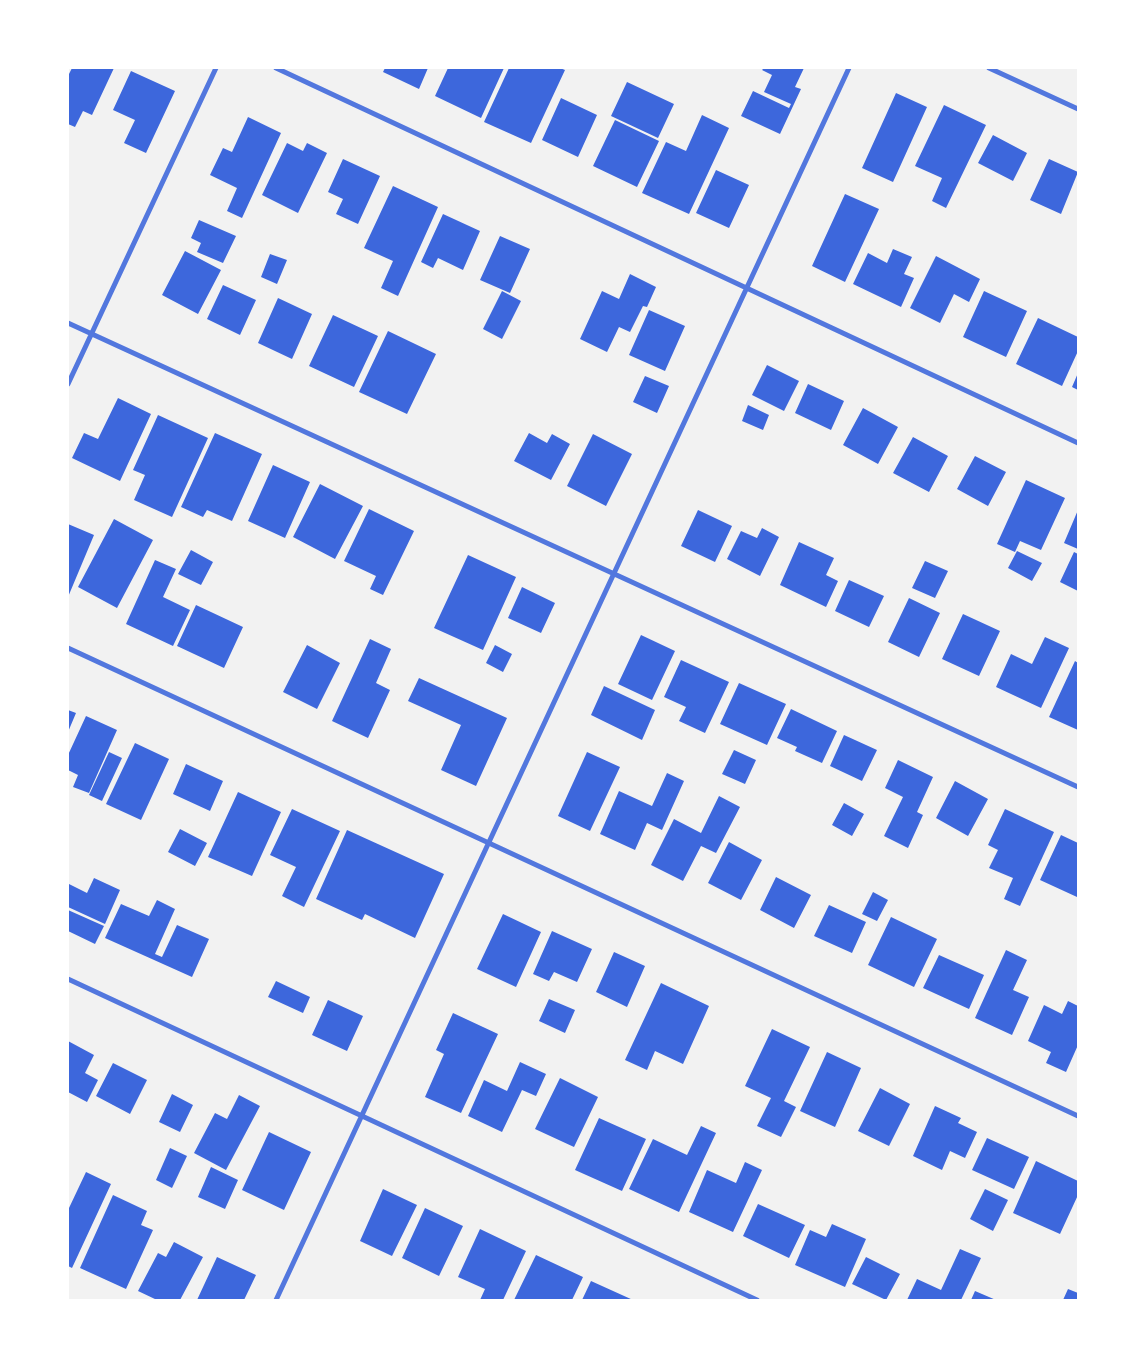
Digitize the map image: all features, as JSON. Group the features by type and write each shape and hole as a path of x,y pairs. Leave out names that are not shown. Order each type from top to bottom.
{"street":[{"path":"68,384 216,68"},
{"path":"276,68 1078,443"},
{"path":"276,1300 849,68"},
{"path":"989,68 1078,109"},
{"path":"68,323 1078,788"},
{"path":"68,648 1078,1116"},
{"path":"68,980 757,1300"}],"building":[{"path":"72,68 114,68 92,115 83,111 75,127 68,124 68,76"},
{"path":"385,68 428,68 419,89 383,72"},
{"path":"448,68 504,68 481,118 435,96"},
{"path":"509,68 560,68 565,70 531,143 484,122"},
{"path":"764,68 804,68 795,87 801,89 780,134 741,116 753,91 789,108 791,104 764,92 772,75 762,70"},
{"path":"131,71 175,91 146,153 124,143 135,120 113,110"},
{"path":"627,82 674,104 658,138 611,116"},
{"path":"896,93 927,107 893,182 862,168"},
{"path":"561,98 597,115 578,157 542,140"},
{"path":"944,105 986,125 946,208 932,201 942,178 915,166"},
{"path":"702,115 729,128 689,214 642,193 666,142 686,151"},
{"path":"248,117 281,133 242,218 227,211 237,188 210,175 223,148 232,152"},
{"path":"615,120 659,141 637,187 593,166"},
{"path":"993,135 1027,153 1013,181 978,163"},
{"path":"287,143 303,151 307,143 327,153 298,213 262,195"},
{"path":"343,159 380,176 358,224 336,214 343,199 328,192"},
{"path":"1049,159 1078,172 1061,214 1030,200"},
{"path":"716,170 749,185 729,228 696,213"},
{"path":"393,186 438,207 398,296 381,288 393,261 364,248"},
{"path":"845,194 879,209 845,282 812,266"},
{"path":"443,214 480,231 463,270 438,258 433,268 421,262"},
{"path":"199,220 236,236 223,263 197,252 201,243 191,238"},
{"path":"500,236 530,249 510,293 480,280"},
{"path":"893,249 912,257 904,274 914,278 901,307 853,284 868,253 887,263"},
{"path":"185,251 221,270 198,314 162,295"},
{"path":"270,254 287,260 277,284 261,277"},
{"path":"936,256 980,279 969,302 954,294 940,323 910,308"},
{"path":"630,274 656,287 647,307 643,306 630,332 619,327 607,352 580,339 602,291 619,299"},
{"path":"223,285 256,300 240,335 207,319"},
{"path":"502,291 521,301 502,339 483,329"},
{"path":"984,291 1027,311 1006,357 963,337"},
{"path":"278,298 312,314 292,359 258,343"},
{"path":"649,310 685,326 665,371 629,355"},
{"path":"333,315 378,336 354,387 309,366"},
{"path":"1038,318 1078,337 1078,351 1062,386 1016,364"},
{"path":"388,331 436,354 407,414 359,392"},
{"path":"767,365 799,381 784,411 752,395"},
{"path":"1078,373 1078,390 1072,387"},
{"path":"645,376 669,386 657,413 633,402"},
{"path":"808,384 844,401 831,430 795,413"},
{"path":"118,398 151,414 120,481 72,458 84,433 98,439"},
{"path":"748,405 769,415 763,430 742,421"},
{"path":"863,408 898,427 878,464 843,445"},
{"path":"158,415 208,438 172,517 134,500 145,475 133,470"},
{"path":"215,433 262,454 232,521 207,510 203,517 181,507"},
{"path":"529,433 547,443 552,434 570,444 551,480 514,461"},
{"path":"593,434 632,454 606,506 567,486"},
{"path":"913,437 948,456 929,492 893,473"},
{"path":"975,456 1006,472 988,506 957,489"},
{"path":"273,465 310,482 285,538 248,521"},
{"path":"1026,480 1065,498 1041,550 1020,541 1015,552 997,544"},
{"path":"320,484 363,506 335,559 293,537"},
{"path":"369,509 414,531 383,595 370,589 376,576 344,561"},
{"path":"698,510 732,526 715,562 681,546"},
{"path":"1078,510 1078,549 1064,543"},
{"path":"114,519 153,540 117,608 78,587"},
{"path":"68,524 94,535 68,597"},
{"path":"762,528 779,537 760,576 727,559 741,531 757,538"},
{"path":"799,542 834,558 826,575 838,581 826,607 780,585"},
{"path":"191,550 213,562 201,585 178,574"},
{"path":"1017,551 1042,563 1032,581 1008,568"},
{"path":"1074,552 1078,554 1078,591 1060,582"},
{"path":"468,555 516,577 483,650 434,628"},
{"path":"155,560 176,569 163,597 190,610 173,646 126,624"},
{"path":"925,561 948,571 935,598 912,588"},
{"path":"849,580 884,596 869,627 835,611"},
{"path":"522,587 555,603 541,633 508,618"},
{"path":"909,598 940,613 919,657 888,642"},
{"path":"196,605 243,627 224,668 177,646"},
{"path":"963,614 1000,631 979,676 942,659"},
{"path":"641,635 675,651 652,700 618,684"},
{"path":"1045,637 1069,648 1041,708 996,687 1011,654 1032,664"},
{"path":"370,639 391,649 376,683 390,690 368,738 332,721"},
{"path":"307,645 340,663 317,709 283,692"},
{"path":"495,645 512,654 503,672 486,663"},
{"path":"681,660 729,682 705,733 679,721 686,707 664,697"},
{"path":"1075,661 1078,663 1078,730 1049,717"},
{"path":"419,678 507,718 476,786 441,770 461,725 408,701"},
{"path":"739,683 786,704 767,745 720,724"},
{"path":"604,686 655,710 642,740 591,715"},
{"path":"791,709 837,731 822,763 795,751 797,747 777,738"},
{"path":"68,710 76,713 68,732"},
{"path":"86,716 117,730 89,793 73,787 78,775 68,770 68,755"},
{"path":"844,735 877,750 862,781 830,766"},
{"path":"135,743 169,759 141,820 106,804"},
{"path":"734,750 756,760 745,784 722,774"},
{"path":"109,752 122,758 102,801 89,795"},
{"path":"587,752 620,767 590,831 558,816"},
{"path":"898,760 933,777 917,812 923,815 908,848 884,836 903,797 885,788"},
{"path":"186,764 223,781 210,811 173,794"},
{"path":"667,773 684,781 662,830 647,823 635,850 600,834 619,791 652,806"},
{"path":"955,781 988,799 968,836 936,818"},
{"path":"238,792 281,812 252,876 208,857"},
{"path":"719,796 740,807 716,853 701,846 683,881 651,865 674,819 701,833"},
{"path":"844,803 864,814 852,836 832,825"},
{"path":"292,809 340,831 304,907 282,896 296,867 270,855"},
{"path":"1005,809 1054,832 1020,906 1004,899 1013,878 989,868 998,850 988,845"},
{"path":"180,829 207,843 195,866 168,852"},
{"path":"347,830 444,874 415,938 365,914 362,920 316,899"},
{"path":"1061,835 1078,843 1077,897 1040,880"},
{"path":"729,842 762,860 741,900 708,883"},
{"path":"776,877 811,895 794,928 760,910"},
{"path":"94,878 120,890 105,924 68,907 69,884 87,893"},
{"path":"873,892 888,900 877,921 862,914"},
{"path":"157,900 175,909 155,954 162,957 177,925 209,939 192,977 105,938 121,904 149,916"},
{"path":"829,905 866,922 852,953 814,936"},
{"path":"68,910 104,926 95,944 68,931"},
{"path":"503,914 541,932 516,987 477,969"},
{"path":"891,917 937,939 914,987 868,965"},
{"path":"552,931 592,949 577,982 554,972 549,981 533,974"},
{"path":"1006,950 1027,960 1013,990 1029,997 1012,1035 975,1018"},
{"path":"614,952 645,966 627,1007 596,992"},
{"path":"939,955 984,975 969,1009 923,988"},
{"path":"276,981 310,997 303,1013 268,997"},
{"path":"661,983 709,1006 683,1064 655,1051 647,1070 625,1060"},
{"path":"549,999 575,1010 565,1033 539,1021"},
{"path":"328,1000 363,1016 347,1051 312,1035"},
{"path":"1068,1001 1078,1006 1078,1045 1066,1072 1046,1063 1051,1052 1028,1041 1044,1005 1062,1014"},
{"path":"453,1013 498,1034 461,1113 425,1097 444,1054 436,1050"},
{"path":"772,1029 810,1047 784,1101 796,1107 781,1137 757,1126 771,1098 745,1086"},
{"path":"68,1041 94,1055 85,1073 98,1080 87,1102 68,1092"},
{"path":"827,1052 861,1068 835,1127 800,1111"},
{"path":"520,1062 546,1074 536,1096 522,1090 502,1132 468,1116 484,1080 507,1091"},
{"path":"113,1063 147,1080 130,1114 96,1096"},
{"path":"560,1078 598,1097 574,1147 535,1129"},
{"path":"880,1088 910,1104 889,1146 858,1131"},
{"path":"172,1094 193,1105 180,1132 159,1122"},
{"path":"239,1095 260,1106 226,1170 194,1153 215,1113 227,1119"},
{"path":"935,1106 961,1118 958,1123 977,1132 965,1158 950,1151 942,1170 913,1156"},
{"path":"599,1118 646,1139 622,1191 575,1170"},
{"path":"701,1126 716,1133 679,1212 629,1189 653,1139 687,1155"},
{"path":"269,1132 311,1152 284,1210 242,1190"},
{"path":"987,1138 1029,1157 1014,1189 972,1170"},
{"path":"170,1148 187,1156 172,1188 156,1180"},
{"path":"1036,1161 1078,1181 1078,1195 1060,1234 1013,1213"},
{"path":"745,1162 762,1170 733,1232 689,1212 707,1170 736,1183"},
{"path":"211,1167 238,1180 225,1209 198,1197"},
{"path":"86,1172 111,1184 72,1268 68,1266 68,1207"},
{"path":"383,1189 417,1205 392,1256 360,1241"},
{"path":"985,1189 1008,1200 993,1231 970,1219"},
{"path":"113,1195 147,1211 141,1225 153,1230 126,1289 80,1268"},
{"path":"758,1204 805,1225 789,1258 743,1236"},
{"path":"425,1208 463,1226 439,1276 402,1258"},
{"path":"832,1224 866,1239 845,1287 795,1265 810,1230 826,1237"},
{"path":"480,1229 526,1251 503,1300 480,1300 485,1289 458,1277"},
{"path":"174,1242 203,1257 180,1300 157,1300 138,1291 158,1253 166,1257"},
{"path":"960,1249 981,1258 961,1300 907,1300 917,1279 941,1290"},
{"path":"536,1255 583,1277 572,1300 514,1300"},
{"path":"217,1257 256,1275 244,1300 197,1300"},
{"path":"866,1257 900,1274 886,1300 852,1284"},
{"path":"591,1281 633,1300 582,1300"},
{"path":"1068,1289 1078,1293 1078,1300 1063,1300"},
{"path":"975,1291 996,1300 971,1300"}]}
